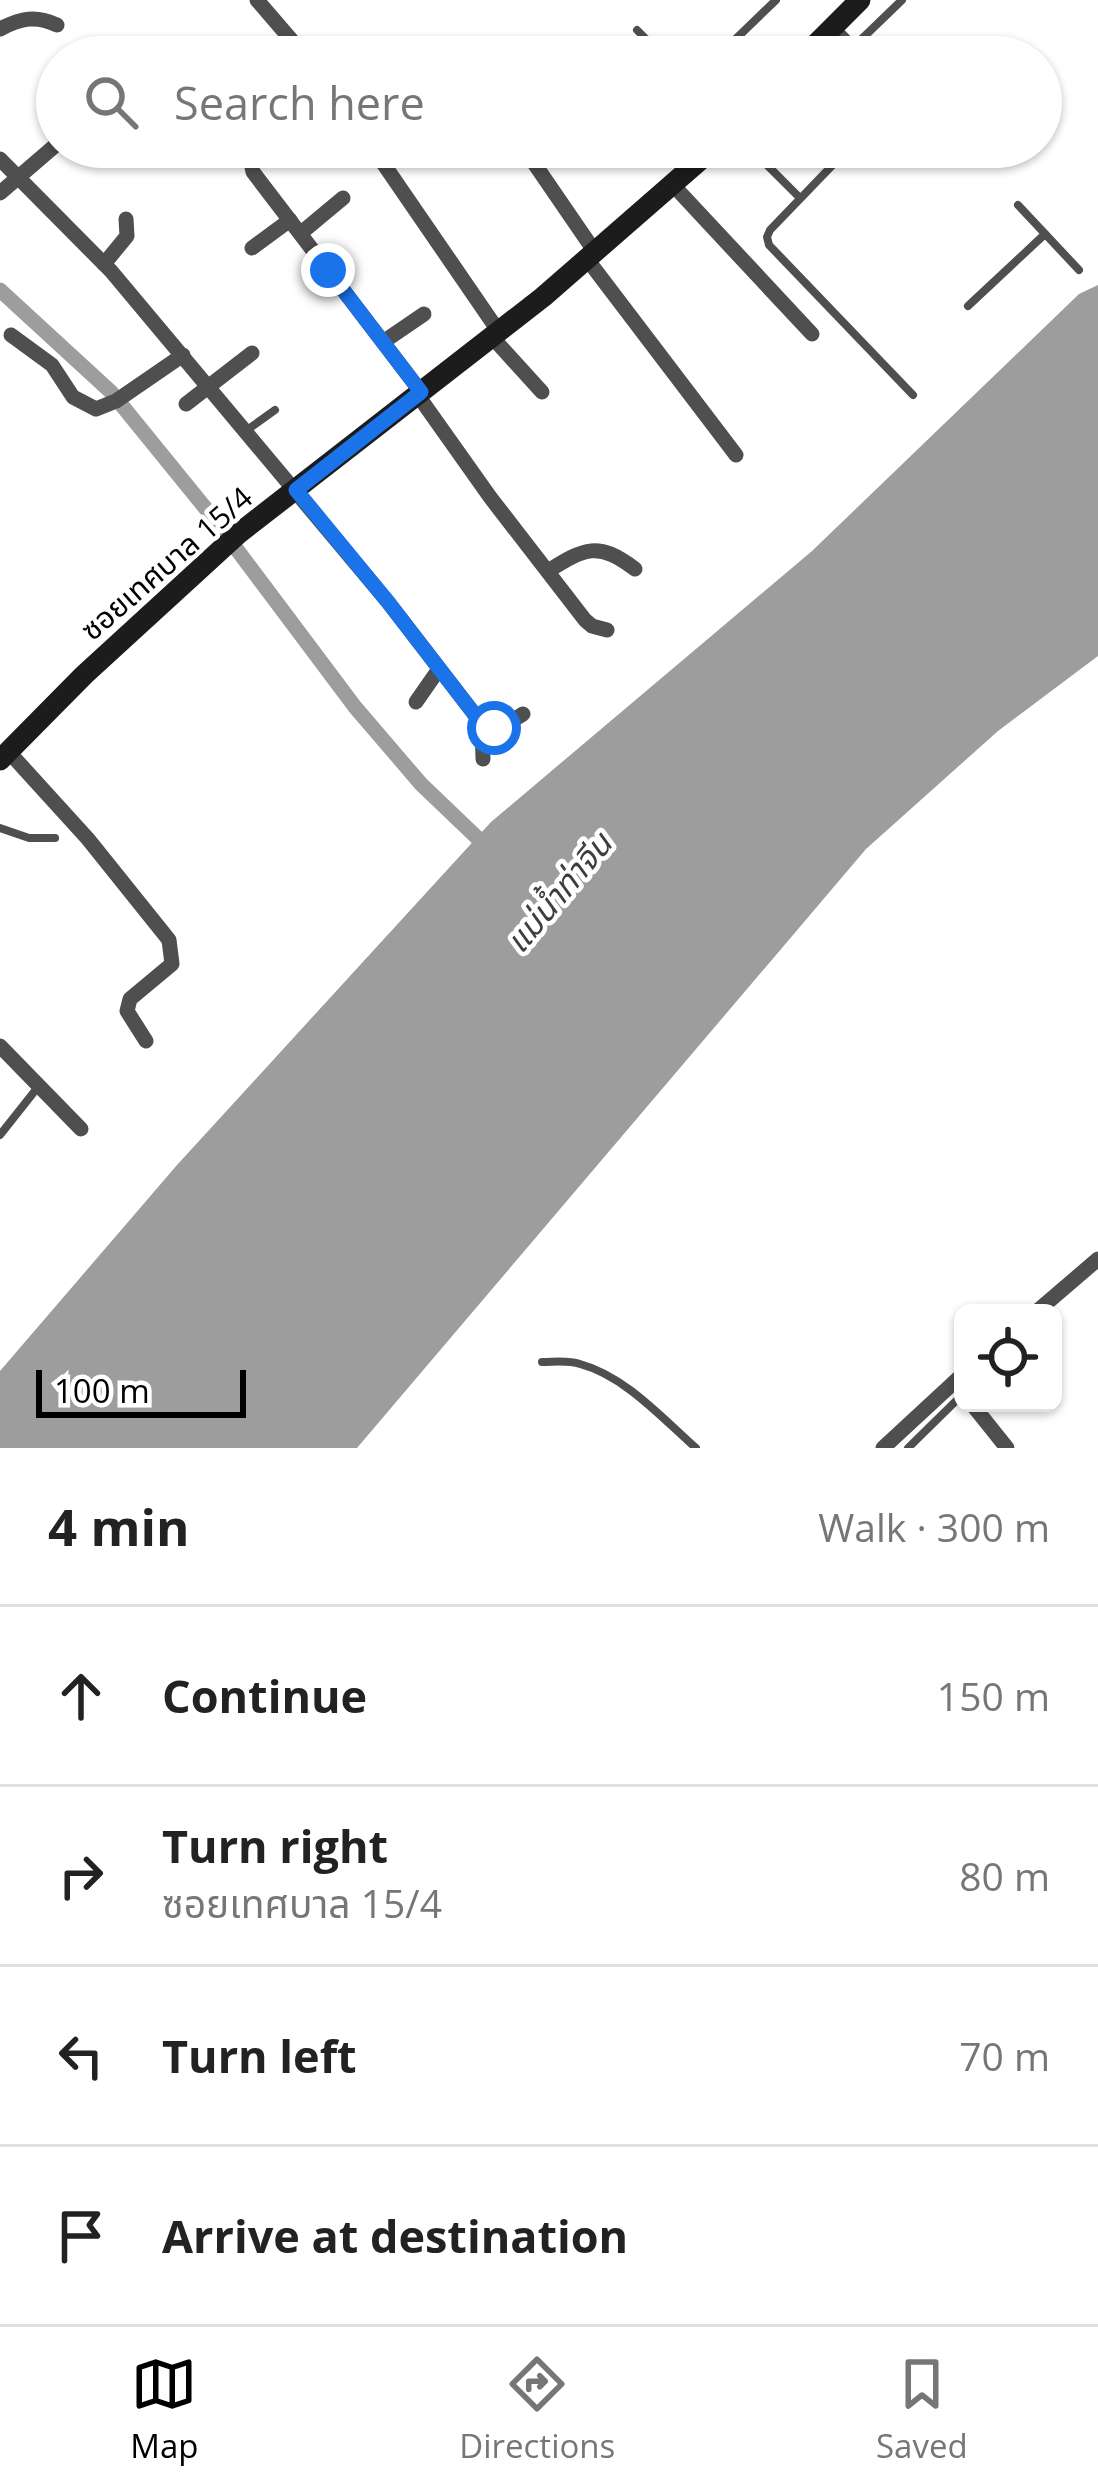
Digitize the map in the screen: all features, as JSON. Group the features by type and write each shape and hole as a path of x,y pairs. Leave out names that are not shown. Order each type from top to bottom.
{"street":[{"path":"257,0 288,36"},
{"path":"824,36 860,0"},
{"path":"0,29 29,18 57,25"},
{"path":"0,159 104,264 247,430 482,724 503,726 523,714"},
{"path":"0,194 36,162"},
{"path":"252,168 383,342 490,497 585,620 608,630"},
{"path":"386,168 495,334 542,392"},
{"path":"536,168 591,255 736,455"},
{"name":"ซอยเทศบาล 15/4","path":"4,756 84,675 238,534 495,334 691,168"},
{"path":"673,184 812,334"},
{"path":"252,248 343,198"},
{"path":"104,264 127,236 126,219"},
{"path":"383,342 424,314"},
{"path":"11,335 52,365 74,397 96,409 111,404 183,355"},
{"path":"186,404 252,353"},
{"path":"548,571 588,550 611,553 635,569"},
{"path":"416,702 439,669"},
{"path":"482,724 483,759"},
{"path":"4,756 88,839 169,940 172,964 130,999 127,1011 146,1042"},
{"path":"0,1046 81,1130"},
{"path":"1045,1304 1098,1259"},
{"path":"883,1448 954,1392"},
{"path":"978,1412 1007,1448"}],"lane":[{"path":"739,36 776,0"},
{"path":"864,36 902,0"},
{"path":"834,26 844,36"},
{"path":"637,30 643,36"},
{"path":"770,168 800,198"},
{"path":"829,168 770,230 769,245 913,395"},
{"path":"1018,205 1079,271"},
{"path":"968,307 1045,234"},
{"path":"247,430 275,410"},
{"path":"0,828 29,838 55,838"},
{"path":"0,1135 39,1086"},
{"path":"542,1362 583,1364 603,1373 696,1448"},
{"path":"908,1448 954,1394"}],"water":[{"name":"แม่น้ำท่าจีน","path":"1098,285 1098,656 998,731 866,849 357,1448 0,1448 0,1371 177,1165 491,822 812,551 1079,294"}],"waterway":[{"path":"0,290 111,392 211,515 355,707 421,784 491,851"}],"route":[{"path":"328,270 421,392 296,490 482,724 494,728"}]}
